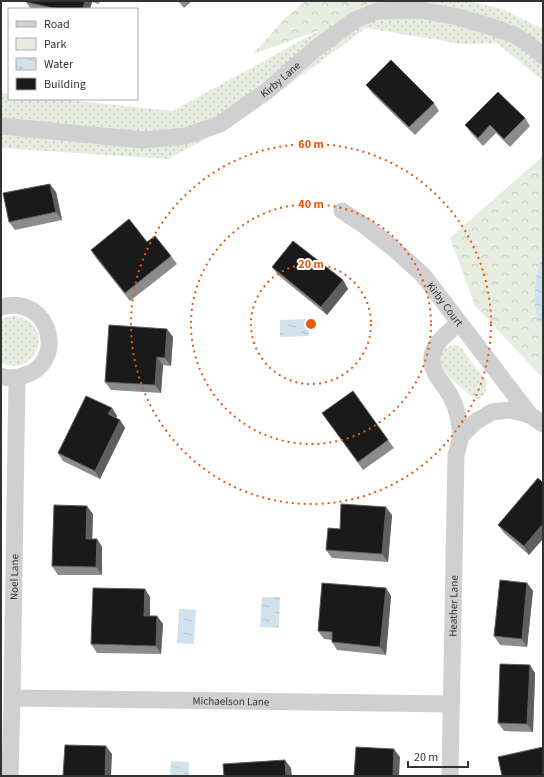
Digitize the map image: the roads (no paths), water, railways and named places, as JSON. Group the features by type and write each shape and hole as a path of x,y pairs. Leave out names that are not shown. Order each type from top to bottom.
{"street":[{"name":"Kirby Lane","path":"1,126 143,140 186,136 220,124 267,91 314,50 355,20 377,11 421,10 458,17 514,35 526,42 543,56"},
{"name":"Kirby Court","path":"342,211 365,226 393,248 423,276 537,419"},
{"name":"Noel Lane","path":"1,307 9,305 22,306 34,311 43,320 48,331 50,344 46,356 39,367 29,374 9,377 12,698 10,776"},
{"name":"Heather Lane","path":"450,776 456,455 461,436 456,408 436,375 432,366 432,356 438,342 445,334 459,323"},
{"path":"461,436 475,422 492,412 510,410 537,419"},
{"name":"Michaelson Lane","path":"12,698 451,704"}],"water":[{"path":"543,256 543,329 535,308 535,285"},
{"path":"309,319 309,336 280,337 280,320"},
{"path":"262,597 280,597 279,628 260,627"},
{"path":"179,609 196,610 194,644 177,643"},
{"path":"171,761 189,762 189,776 170,776"}]}
